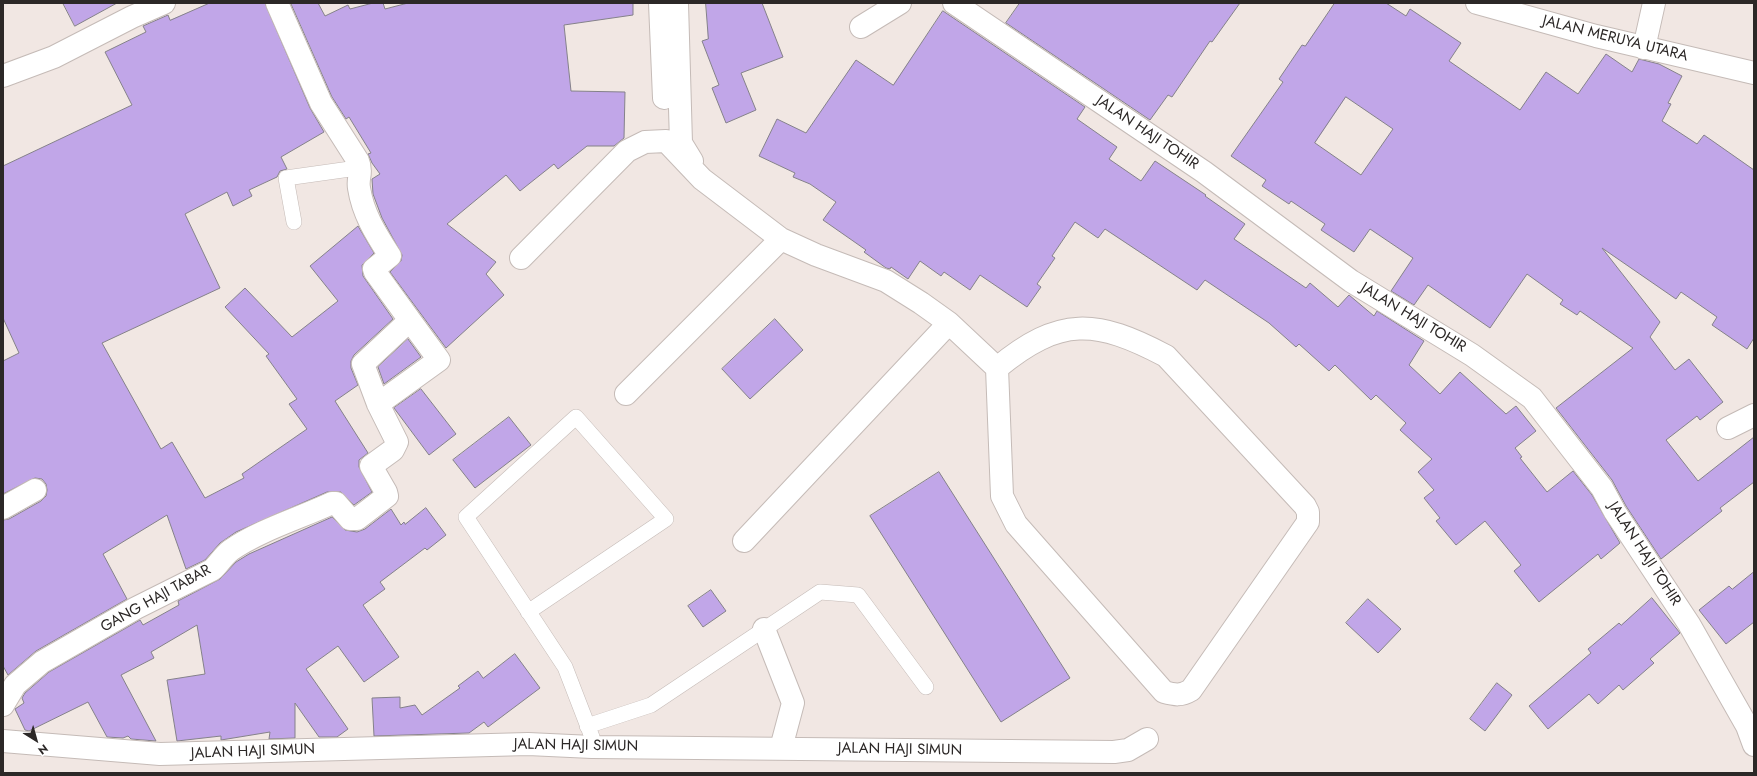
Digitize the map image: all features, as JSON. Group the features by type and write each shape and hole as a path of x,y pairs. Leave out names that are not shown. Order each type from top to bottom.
{"street":[{"path":"3,76 54,58 132,17 164,3"},
{"path":"277,3 321,103 358,160 361,169 358,186 370,225 394,255 374,269 375,272 439,360 378,404"},
{"path":"660,3 666,141 702,179 781,239 816,255 886,282 921,303 949,323 997,368 1002,496 1016,524 1164,692 1174,695 1185,694 1191,690 1308,522 1307,508 1166,356 1152,349 1118,334 1093,328 1072,328 1038,338 1018,350 997,368"},
{"path":"677,3 682,143 696,166 779,230 808,240"},
{"path":"861,27 900,3"},
{"name":"JALAN HAJI TOHIR","path":"954,3 962,10 1004,36 1204,172 1351,281 1472,355 1532,398 1602,488 1615,512 1690,624 1752,732"},
{"name":"JALAN MERUYA UTARA","path":"1477,3 1644,48 1754,73"},
{"path":"1644,48 1654,3"},
{"path":"521,258 627,151 645,142 666,141"},
{"path":"626,394 781,239"},
{"name":"GANG HAJI TABAR","path":"3,705 15,685 42,662 136,608 212,570 219,560 252,538 332,503 336,503 350,519 355,519 384,499 386,492 371,466 394,450 397,442 378,404 363,364 408,322 409,319"},
{"path":"744,541 949,323"},
{"path":"1728,428 1754,415"},
{"path":"3,508 35,490"},
{"path":"764,629 793,703 781,748"},
{"path":"3,718 6,741"},
{"name":"JALAN HAJI SIMUN","path":"6,741 160,754 528,744 592,747 1114,752 1128,750 1147,739"}],"lane":[{"path":"294,222 286,178 350,169 358,160"},
{"path":"528,612 666,519 576,417 466,517 528,612 565,667 592,737 592,747"},
{"path":"587,726 652,705 820,592 858,595 926,687"}],"building":[{"path":"63,3 117,3 75,26"},
{"path":"210,3 265,3 310,108 324,132 281,157 287,169 280,171 277,177 249,190 252,196 233,206 227,192 185,214 220,288 102,343 161,449 172,442 205,498 244,478 242,474 307,429 289,404 297,399 266,356 269,354 225,307 245,288 292,337 338,301 310,266 358,226 374,253 362,265 363,276 393,319 354,355 351,361 351,368 358,385 335,401 368,453 359,460 359,467 372,492 354,505 341,492 327,492 236,532 220,543 205,560 186,569 167,515 103,554 127,599 36,651 8,675 3,666 3,520 9,519 41,501 46,496 47,490 46,484 42,479 35,478 3,494 3,361 19,353 3,318 3,166 132,105 105,52 146,32 143,26 168,15 170,20"},
{"path":"291,3 318,3 325,16 348,5 350,9 373,3 383,3 385,9 408,3 633,3 633,15 564,25 571,91 625,92 624,138 614,146 587,146 558,169 554,164 520,191 506,175 447,224 496,262 486,274 504,295 446,348 390,272 401,261 402,255 382,218 373,194 372,179 380,174 372,163 368,154 371,153 349,117 346,119 332,97"},
{"path":"706,3 762,3 783,57 741,73 756,110 726,123 712,88 719,85 702,41 708,39"},
{"path":"1020,3 1240,3 1212,42 1210,41 1172,97 1168,95 1150,120 1006,23"},
{"path":"1335,3 1386,3 1406,16 1410,9 1461,43 1449,61 1520,110 1546,72 1578,94 1606,54 1632,72 1639,59 1659,64 1682,76 1668,103 1671,104 1662,121 1697,144 1704,135 1754,170 1754,338 1747,349 1712,325 1717,317 1681,292 1676,299 1602,248 1660,322 1650,337 1675,370 1689,359 1723,402 1700,420 1697,416 1666,440 1698,481 1754,437 1754,482 1720,508 1722,511 1661,559 1626,506 1612,480 1556,408 1633,348 1580,311 1577,315 1560,304 1563,300 1527,274 1490,328 1428,285 1414,305 1391,291 1413,258 1370,229 1354,252 1321,230 1325,224 1291,201 1289,204 1262,186 1266,180 1231,156 1283,82 1279,79 1302,45 1305,46","holes":["1346,97 1393,129 1361,175 1315,143"]},
{"path":"943,11 1085,107 1077,119 1117,147 1109,159 1141,181 1155,161 1206,195 1205,196 1245,224 1234,239 1306,288 1310,283 1338,307 1349,295 1374,316 1377,311 1424,341 1409,365 1440,394 1460,372 1506,414 1516,406 1536,431 1515,448 1522,457 1520,458 1547,492 1573,471 1592,495 1620,543 1601,559 1598,554 1539,602 1514,571 1521,565 1485,521 1456,545 1436,521 1440,518 1424,498 1434,490 1418,472 1432,459 1400,430 1406,423 1376,395 1371,400 1335,365 1329,371 1299,344 1296,347 1269,323 1205,280 1197,290 1105,229 1098,238 1075,222 1052,256 1055,258 1037,284 1041,287 1027,307 980,275 970,290 944,272 941,276 920,261 908,279 891,267 890,269 886,268 864,252 866,250 823,220 836,202 810,184 793,177 795,173 759,156 777,119 806,133 856,60 893,85"},
{"path":"775,319 803,350 750,399 722,369"},
{"path":"408,339 421,357 384,384 378,367"},
{"path":"421,389 456,434 429,455 394,408"},
{"path":"509,417 531,445 475,488 453,460"},
{"path":"939,472 1070,678 1001,722 870,516"},
{"path":"426,508 446,535 427,550 425,548 380,582 385,589 363,605 399,657 364,682 338,646 306,669 348,729 337,737 319,737 295,703 295,738 269,739 270,732 221,740 221,736 177,741 167,680 205,674 197,625 151,652 154,658 121,675 156,741 131,739 128,736 123,738 107,737 88,702 29,731 25,730 15,709 24,703 22,698 25,693 49,672 140,620 143,625 179,605 178,601 220,579 236,562 249,554 332,517 345,530 357,532 365,529 391,509 401,525 404,522 405,524"},
{"path":"1754,572 1754,622 1726,644 1699,610 1729,586 1732,589"},
{"path":"711,590 726,611 703,627 688,606"},
{"path":"1652,598 1680,633 1650,659 1654,663 1623,690 1619,685 1598,704 1589,694 1548,729 1529,706 1591,653 1588,649 1619,623 1621,625"},
{"path":"1368,599 1401,629 1378,653 1346,623"},
{"path":"515,654 540,688 488,727 484,722 469,733 374,736 372,698 400,697 400,708 415,705 422,715 460,688 458,686 478,671 483,678"},
{"path":"1497,683 1512,695 1485,731 1470,719"}]}
